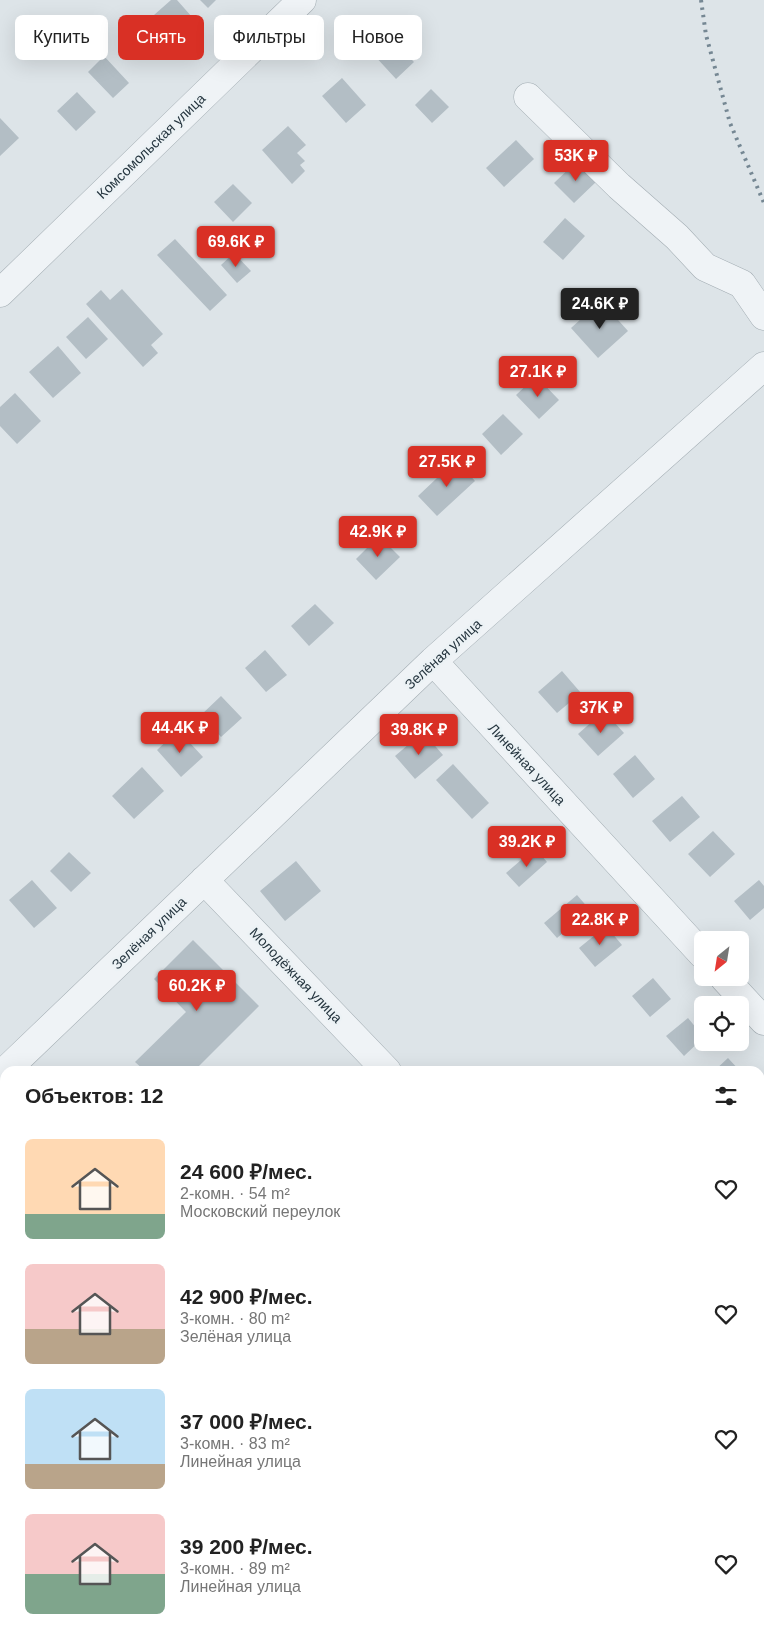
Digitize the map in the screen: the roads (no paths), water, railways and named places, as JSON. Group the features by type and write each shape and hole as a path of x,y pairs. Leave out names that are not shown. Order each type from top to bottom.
{"street":[{"name":"Комсомольская улица","path":"0,293 302,0"},
{"path":"528,97 619,186 677,237 704,266 742,284 764,316"},
{"name":"Зелёная улица","path":"10,1066 433,661 764,366"},
{"name":"Линейная улица","path":"433,661 694,945"},
{"name":"Молодёжная улица","path":"204,880 383,1066"},
{"path":"731,986 764,1021"}],"railway":[{"path":"701,0 706,35 730,123 764,203"}]}
